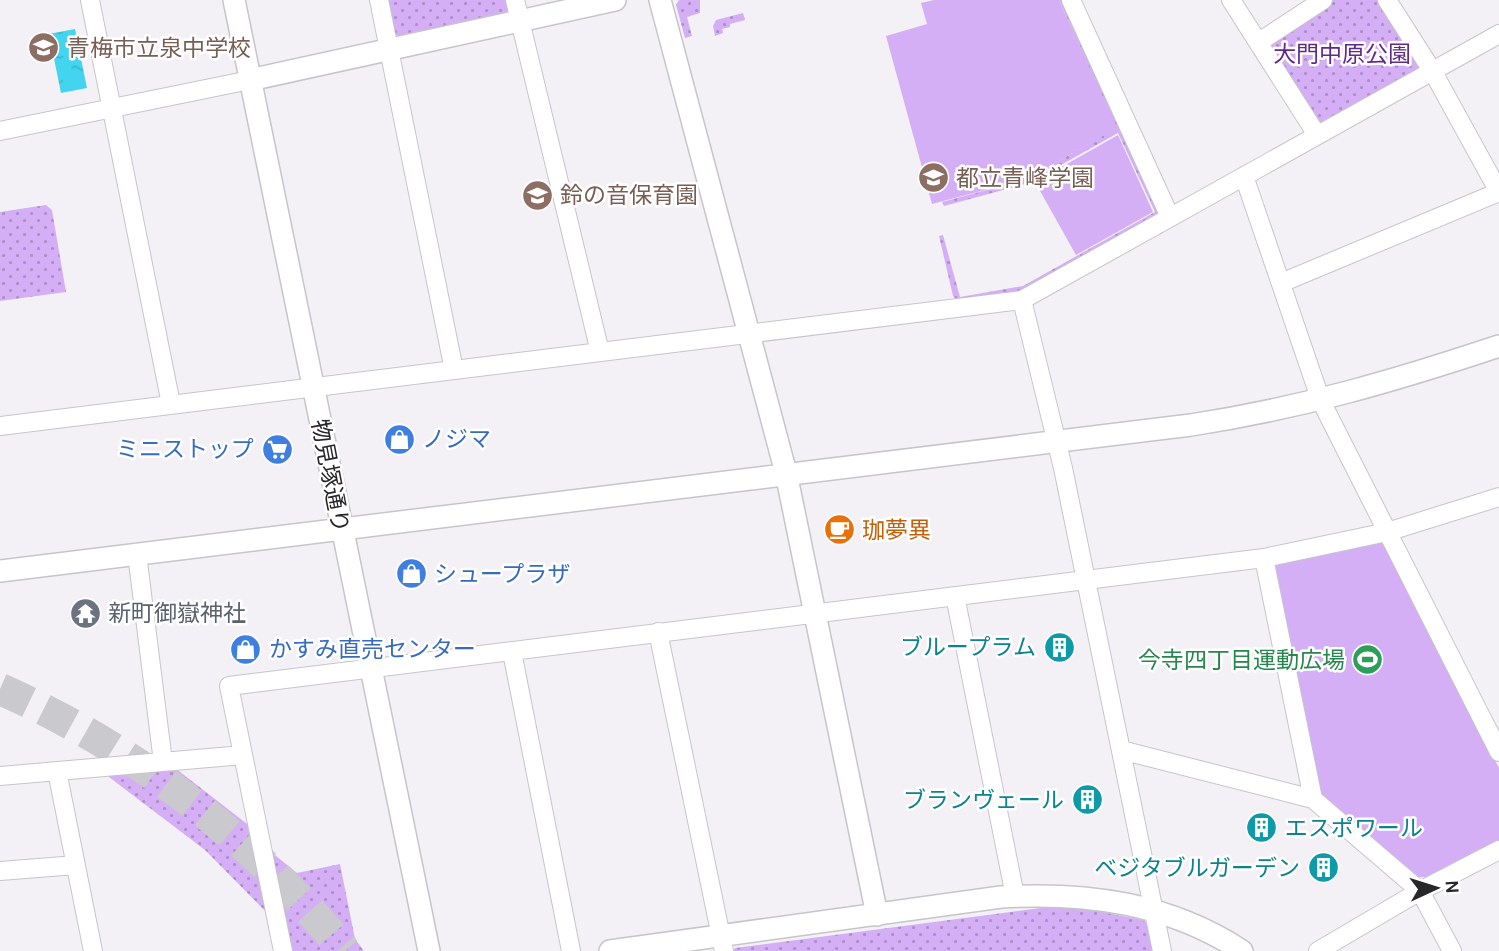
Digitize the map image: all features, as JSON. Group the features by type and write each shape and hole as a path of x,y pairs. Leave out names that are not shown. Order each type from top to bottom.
{"street":[{"path":"90,0 171,404"},
{"name":"物見塚通り","path":"233,0 368,668 429,951"},
{"path":"379,0 454,370"},
{"path":"0,131 389,51 517,10 615,0"},
{"path":"660,0 786,473 877,915"},
{"path":"1071,0 1170,217"},
{"path":"1231,0 1317,135"},
{"path":"1259,41 1323,0"},
{"path":"1282,283 1499,192 1433,72 1387,0"},
{"path":"517,10 600,352"},
{"path":"0,426 1022,300 1499,34"},
{"path":"1244,176 1321,401 1499,752"},
{"path":"1022,300 1057,441 1087,580 1162,951"},
{"path":"0,571 1191,425 1321,401 1421,373 1499,346"},
{"path":"283,951 229,685 1264,558 1387,533 1499,497"},
{"path":"137,554 163,762"},
{"path":"1264,558 1313,799"},
{"path":"955,597 1015,896"},
{"path":"658,632 723,943"},
{"path":"512,652 571,951"},
{"path":"1121,750 1313,799 1420,891 1452,951"},
{"path":"0,776 243,755"},
{"path":"57,771 93,951"},
{"path":"1318,951 1420,891 1499,850"},
{"path":"0,872 76,864"},
{"path":"610,951 723,943 877,915 1015,896 1076,896 1154,910 1197,927 1242,951"}],"green space":[{"path":"387,0 507,0 509,8 505,14 400,37 393,33"},
{"path":"679,0 700,0 700,13 687,17 692,36 685,38 676,5"},
{"path":"934,0 1059,0 1117,128 1027,179 932,204 886,36 927,24 921,3"},
{"path":"1059,0 1064,0 1159,210 1157,216 1026,290 958,301 953,296 939,236 943,235 960,297 1023,286 1155,212 1118,133 1029,183 944,206 942,202 1027,179 1116,128"},
{"name":"大門中原公園","path":"1330,0 1378,0 1420,64 1418,71 1325,123 1317,121 1268,46"},
{"path":"743,13 745,20 730,24 730,27 722,29 723,33 715,36 713,26 716,20"},
{"path":"1118,135 1153,212 1076,255 1035,182"},
{"path":"46,205 52,210 66,292 0,301 0,212"},
{"name":"今寺四丁目運動広場","path":"1379,541 1386,545 1499,768 1499,840 1426,877 1419,877 1322,796 1318,789 1274,567 1279,562"},
{"path":"175,768 251,827 268,914 205,850 105,774"},
{"path":"270,851 297,873 340,864 355,939 364,951 290,951"},
{"path":"1048,907 1083,908 1143,920 1150,926 1155,951 733,951 735,948"}],"water":[{"path":"75,29 87,88 61,93 49,34"}],"tunnel":[{"path":"0,689 97,739 188,800 271,871 345,951"}],"place":[{"name":"青梅市立泉中学校","path":"44,48"},
{"name":"都立青峰学園","path":"933,178"},
{"name":"鈴の音保育園","path":"537,195"},
{"name":"ノジマ","path":"399,439"},
{"name":"ミニストップ","path":"277,449"},
{"name":"珈夢異","path":"839,530"},
{"name":"シュープラザ","path":"411,574"},
{"name":"新町御嶽神社","path":"85,613"},
{"name":"ブループラム","path":"1059,647"},
{"name":"かすみ直売センター","path":"246,649"},
{"name":"今寺四丁目運動広場","path":"1368,660"},
{"name":"ブランヴェール","path":"1087,800"},
{"name":"エスポワール","path":"1262,828"},
{"name":"ベジタブルガーデン","path":"1323,868"}]}
